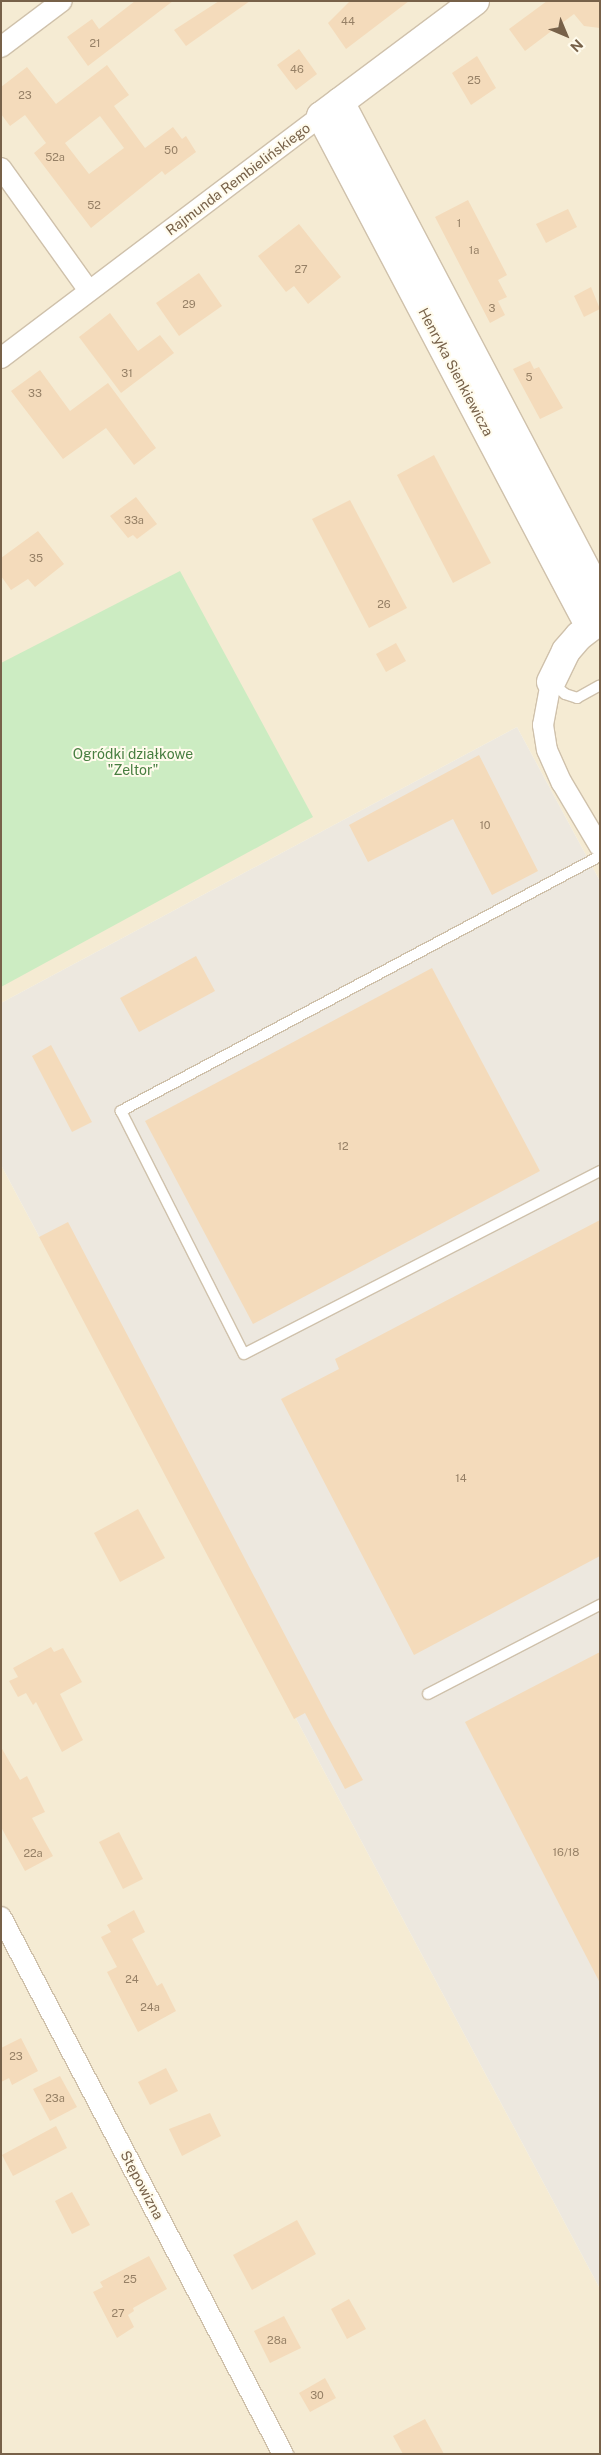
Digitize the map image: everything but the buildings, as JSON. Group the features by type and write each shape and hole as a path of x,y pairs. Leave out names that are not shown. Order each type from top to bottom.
{"street":[{"path":"1,47 62,1"},
{"name":"Rajmunda Rembielińskiego","path":"1,358 475,1"},
{"name":"Henryka Sienkiewicza","path":"330,109 600,596"},
{"name":"Henryka Sienkiewicza","path":"330,109 595,624 566,652 551,682 542,725 547,750 562,783 600,847"},
{"path":"1,168 89,290"},
{"name":"Stępowizna","path":"1,1917 283,2454"}],"lane":[{"path":"551,682 565,694 577,698 600,685"},
{"path":"600,856 120,1111 244,1354 600,1171"},
{"path":"428,1694 600,1606"}],"shaded area":[{"path":"1,1 600,1 600,881 517,727 1,1003"},
{"path":"517,727 600,881 600,2289 1,1165 1,1003"},
{"path":"1,1165 600,2289 600,2454 1,2454"}],"green space":[{"name":"Ogródki działkowe \"Zeltor\"","path":"180,571 313,817 1,987 1,663"}]}
